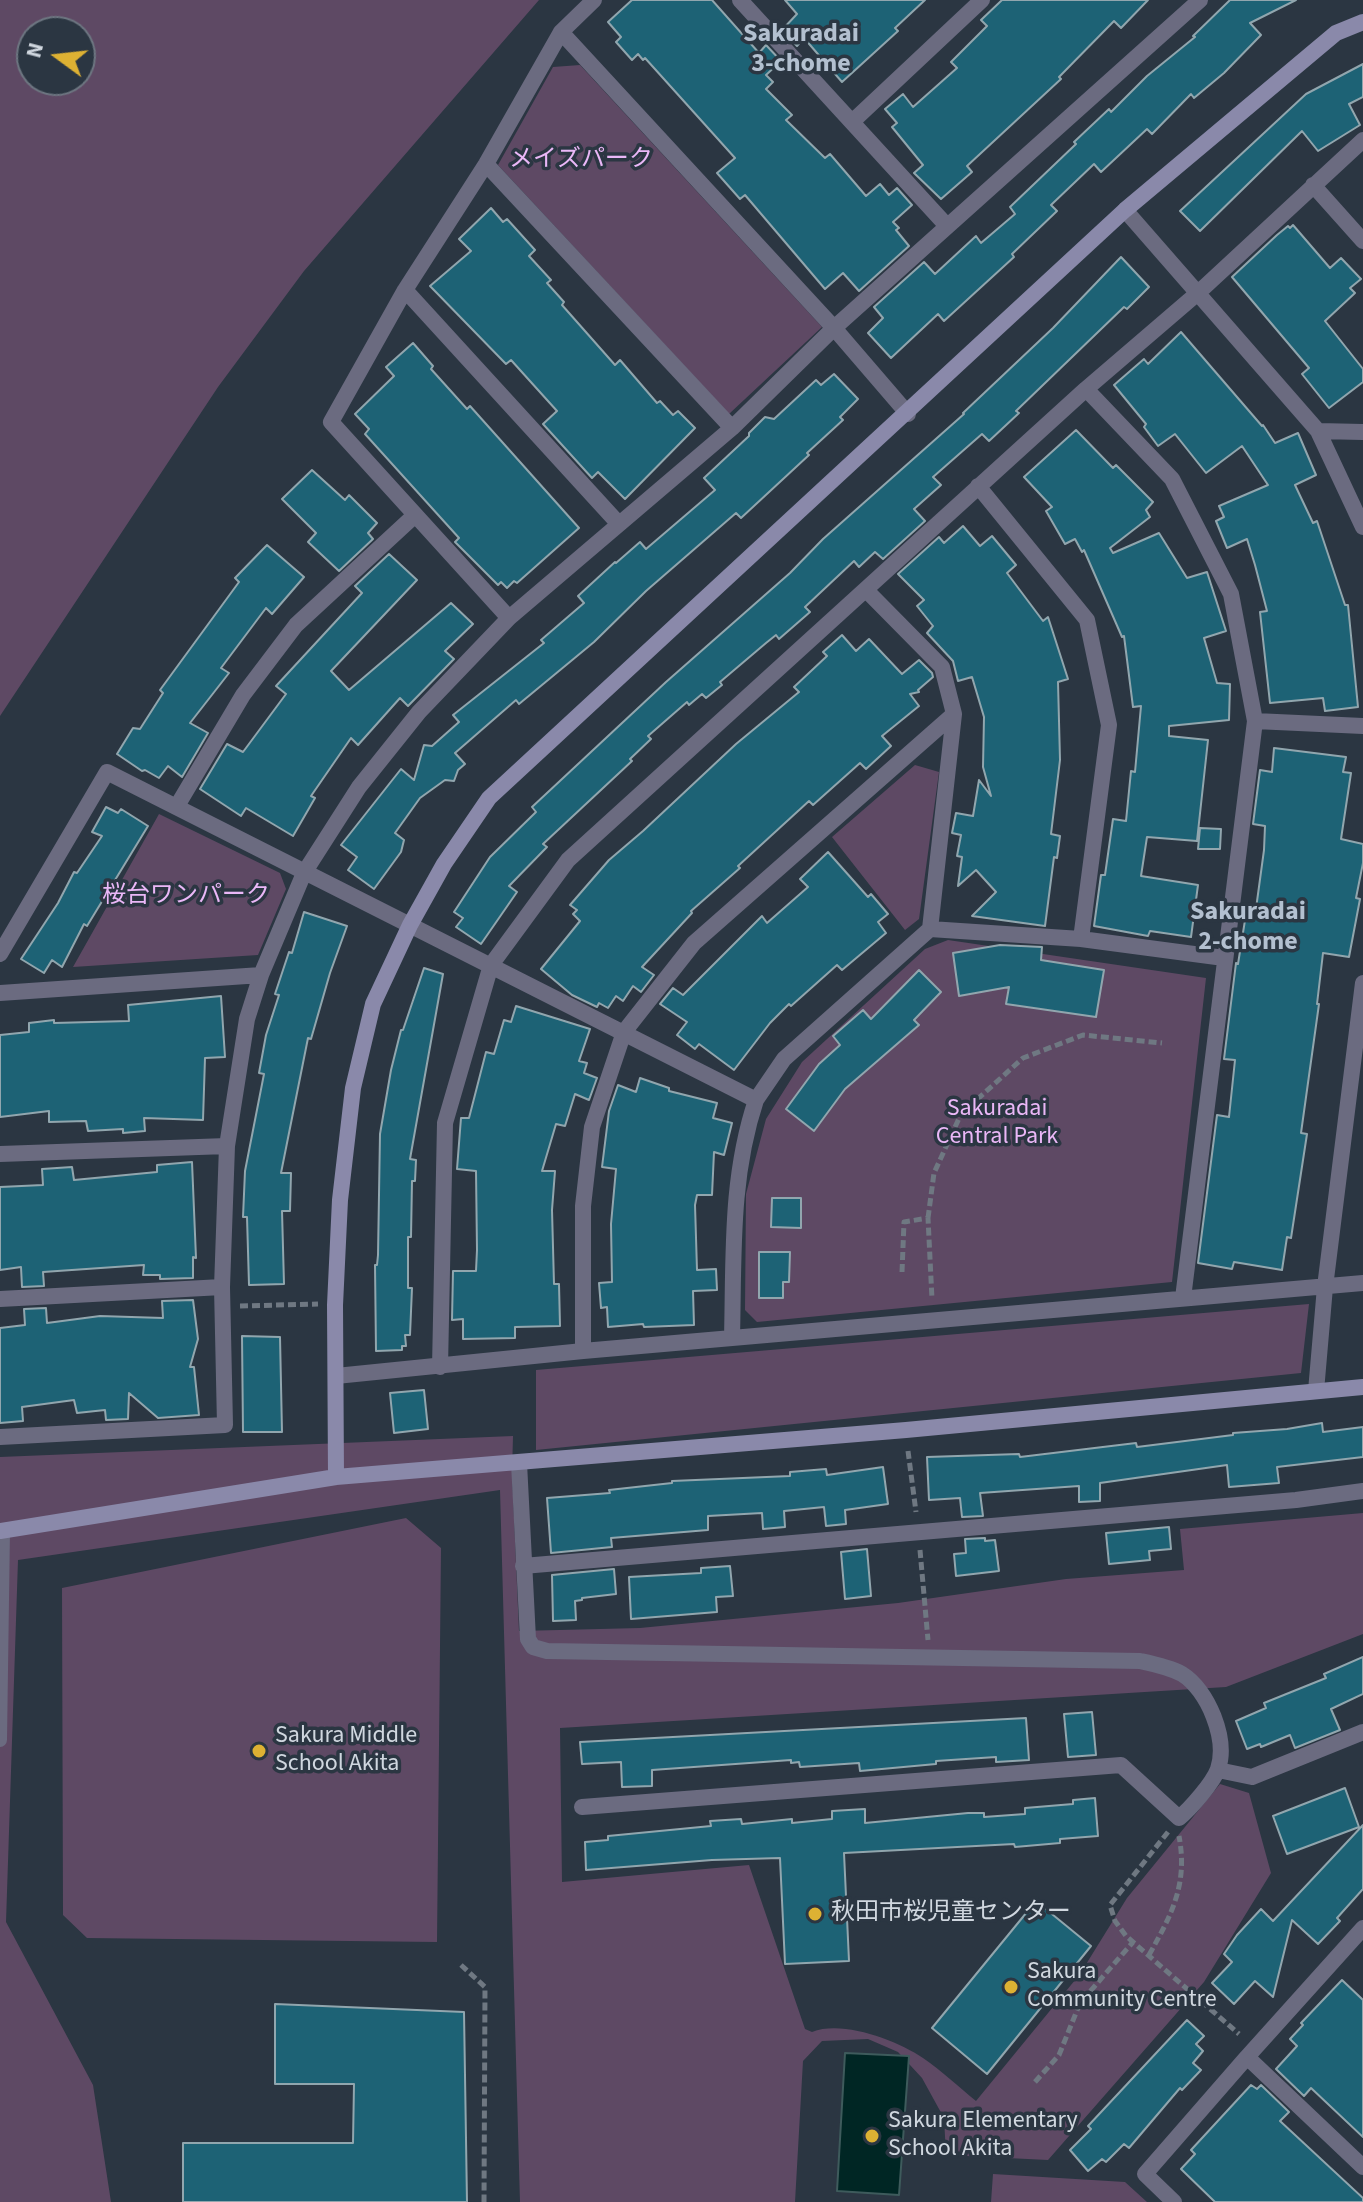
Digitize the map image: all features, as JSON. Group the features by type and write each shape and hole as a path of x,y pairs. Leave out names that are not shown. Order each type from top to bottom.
{"street":[{"path":"509,618 331,422 405,290 486,164 561,32 594,0"},
{"path":"740,0 947,226"},
{"path":"852,122 982,0"},
{"path":"0,1437 225,1425 222,1287 227,1146 247,1019 261,975 304,873 359,787 419,712 509,618 732,428 834,328 1200,0"},
{"path":"336,1477 335,1305 340,1200 353,1088 373,1004 410,925 444,864 489,798 908,414 1125,210 1336,33 1363,22"},
{"path":"561,32 834,328 908,414"},
{"path":"440,1367 445,1123 491,965 568,860 978,486 1199,292 1363,140"},
{"path":"486,164 732,428"},
{"path":"1313,185 1363,241"},
{"path":"1125,210 1318,431 1363,527"},
{"path":"405,290 618,523"},
{"path":"1086,389 1172,479 1231,594 1255,721 1183,1298"},
{"path":"1318,431 1363,432"},
{"path":"978,486 1087,620 1109,725 1081,939"},
{"path":"177,806 243,695 296,625 414,516"},
{"path":"732,1338 735,1189 756,1100 784,1059 930,929 954,714 942,667 866,590"},
{"path":"583,1351 583,1206 592,1127 624,1032 694,943 954,714"},
{"path":"1255,721 1363,726"},
{"path":"0,954 107,772 756,1100"},
{"path":"930,929 1081,939 1224,958"},
{"path":"0,993 261,975"},
{"path":"1316,1391 1325,1287 1363,983"},
{"path":"0,1154 227,1146"},
{"path":"336,1376 583,1351 1363,1283"},
{"path":"0,1299 222,1287"},
{"path":"2,1531 336,1477 906,1430 1363,1387"},
{"path":"519,1463 528,1639 533,1647 547,1651 1140,1661 1184,1675 1213,1708 1219,1742 1218,1770 1179,1827 1121,1765 582,1807"},
{"path":"523,1566 1296,1500 1363,1491"},
{"path":"1218,1770 1252,1777 1363,1732"},
{"path":"1174,2202 1145,2174 1363,1928"},
{"path":"1251,2053 1363,2167"}],"lane":[{"path":"0,1740 2,1531"}],"path":[{"path":"933,1320 928,1218 934,1173 961,1114 1023,1058 1083,1035 1162,1043"},
{"path":"902,1272 904,1222 928,1218"},
{"path":"223,1306 335,1305"},
{"path":"906,1430 930,1657"},
{"path":"1179,1827 1110,1905 1115,1921 1133,1942 1251,2053"},
{"path":"1149,1955 1176,1903 1184,1860 1179,1827"},
{"path":"1035,2082 1059,2055 1080,2003 1133,1942"},
{"path":"461,1965 485,1987 484,2202"}],"green space":[{"path":"0,0 539,0 304,271 218,387 0,716"},
{"name":"メイズパーク","path":"580,65 822,327 729,414 498,165 553,67"},
{"path":"915,765 939,772 919,919 905,930 832,837"},
{"name":"桜台ワンパーク","path":"159,814 280,873 286,889 258,955 73,967"},
{"name":"Sakuradai Central Park","path":"948,940 1206,978 1172,1282 757,1322 745,1310 746,1194 766,1119 802,1062 925,949"},
{"path":"1309,1304 1301,1373 536,1450 536,1370"},
{"path":"513,1436 519,1631 640,1628 898,1603 1066,1579 1184,1570 1180,1529 1363,1513 1363,1634 1226,1687 560,1728 562,1882 749,1865 805,2029 812,2032 839,2028 854,2030 899,2045 930,2063 976,2101 1080,1974 1127,1898 1220,1784 1249,1793 1271,1873 1204,1982 1048,2160 946,2155 944,2118 922,2078 898,2052 868,2039 822,2041 803,2061 795,2202 520,2202 500,1490 18,1560 6,1922 93,2085 111,2202 0,2202 0,1457"},
{"path":"406,1518 441,1548 437,1942 87,1938 63,1915 62,1588"},
{"path":"993,2174 1125,2182 1147,2202 991,2202"}],"shaded area":[{"path":"845,2053 909,2056 899,2195 837,2191"}],"building":[{"path":"632,0 712,0 759,53 766,45 781,61 766,75 773,82 766,89 792,115 786,120 825,158 830,154 866,196 880,184 889,195 897,188 912,205 893,222 909,246 859,291 843,273 825,289 745,195 740,199 717,173 735,158 645,58 643,60 638,54 632,60 616,42 621,37 608,22"},
{"path":"785,0 925,0 895,28 898,31 842,82 804,38 797,46 782,30 797,14"},
{"path":"1002,0 1148,0 1121,28 1114,21 1059,77 1061,79 967,166 972,172 941,199 914,173 923,165 892,127 897,123 885,109 903,94 913,107 957,68 951,62 987,26 981,20"},
{"path":"1230,0 1296,0 1250,23 1261,35 1224,73 1194,98 1191,94 1152,134 1147,129 1101,172 1094,164 1051,205 1057,211 1012,254 1014,257 944,321 938,314 891,358 868,333 883,318 874,307 924,262 935,274 976,236 981,243 1015,214 1010,207 1076,144 1074,142 1195,37"},
{"path":"1363,64 1363,97 1349,104 1360,125 1318,151 1302,131 1200,231 1180,211 1306,94"},
{"path":"491,208 503,222 507,219 535,250 529,256 551,280 547,283 564,302 562,305 615,365 620,360 657,403 660,401 673,415 678,411 695,428 625,499 598,472 592,478 543,424 557,411 511,360 506,364 430,286 471,251 459,239"},
{"path":"1293,225 1330,268 1341,258 1361,279 1350,288 1355,293 1325,321 1363,369 1363,382 1329,408 1302,374 1309,368 1232,277 1277,235"},
{"path":"1121,257 1149,287 1127,309 1124,307 989,441 982,434 933,477 941,485 914,509 925,521 883,559 875,552 859,567 854,561 805,607 810,612 779,639 776,635 720,682 722,685 706,698 702,694 689,705 687,702 648,736 651,739 630,759 632,761 543,844 547,847 509,886 517,892 481,944 456,927 463,918 454,912 490,857 536,812 532,807 666,682 790,573 823,539 964,414"},
{"path":"1181,332 1263,425 1275,443 1298,433 1316,475 1295,485 1313,523 1317,521 1345,605 1348,605 1358,707 1325,711 1323,698 1270,703 1260,612 1267,611 1255,565 1247,539 1227,548 1216,521 1224,517 1219,506 1268,485 1242,446 1206,473 1175,434 1158,446 1144,427 1146,424 1114,385 1144,359 1148,364"},
{"path":"413,343 433,366 431,369 467,409 470,406 579,528 517,583 514,581 507,588 501,582 498,585 455,542 459,538 365,434 369,429 355,414 394,376 386,367"},
{"path":"834,374 858,399 840,417 843,420 807,453 809,455 741,518 736,513 646,591 594,642 519,704 516,700 455,753 465,764 458,770 454,781 445,780 420,798 395,833 404,840 401,852 374,889 348,870 357,857 341,845 401,769 414,780 424,745 432,746 459,722 453,715 544,643 541,640 584,603 578,596 615,562 640,542 646,549 715,490 704,478 765,417 774,419 816,380 821,385"},
{"path":"1076,430 1113,468 1116,465 1153,502 1146,510 1150,517 1110,548 1113,553 1159,533 1187,578 1207,572 1226,631 1204,638 1217,683 1230,684 1229,720 1169,726 1169,736 1208,740 1197,841 1147,837 1141,876 1198,885 1191,937 1150,931 1148,936 1094,926 1113,819 1126,821 1131,771 1135,772 1141,706 1133,707 1124,636 1084,550 1082,552 1075,539 1065,544 1046,511 1052,507 1024,477"},
{"path":"312,470 345,500 349,495 377,523 368,533 373,539 339,571 308,542 316,533 282,499"},
{"path":"963,526 980,546 992,536 1016,565 1007,573 1043,621 1048,617 1068,679 1058,682 1060,760 1051,834 1060,836 1057,858 1054,857 1045,926 972,916 996,892 976,870 958,886 962,857 957,856 961,835 952,833 956,813 973,816 979,780 991,796 983,767 984,717 972,677 958,681 953,661 927,633 933,626 917,606 924,600 898,574 939,537 944,543"},
{"path":"267,545 304,577 272,614 266,608 221,668 229,673 190,723 208,733 182,777 168,766 159,778 142,771 117,754 133,728 140,729 163,693 160,690 239,582 235,578"},
{"path":"389,554 417,580 331,671 349,690 451,603 473,624 445,651 454,659 408,706 400,698 358,745 351,738 311,796 315,798 293,836 246,808 241,816 200,789 227,744 243,752 286,694 276,686 362,593 355,586"},
{"path":"842,635 856,651 869,639 902,674 919,660 932,673 933,677 919,692 910,694 919,706 882,736 891,746 866,769 860,763 813,805 809,801 691,911 642,967 654,975 641,992 633,986 623,1001 616,996 608,1008 599,1003 597,1007 572,995 541,969 580,921 573,914 577,910 570,905 609,860 736,744 799,692 794,687 827,656 823,652"},
{"path":"1274,748 1346,757 1343,772 1351,773 1341,839 1363,844 1363,863 1349,957 1323,953 1301,1133 1307,1134 1291,1238 1287,1237 1282,1270 1234,1262 1232,1269 1198,1263 1217,1115 1229,1117 1235,1060 1224,1059 1236,963 1246,914 1255,916 1264,850 1265,826 1253,824 1260,770 1272,772"},
{"path":"106,807 118,813 121,809 148,826 87,926 84,924 62,967 52,960 44,973 21,959 58,903 74,872 77,873 102,836 92,832"},
{"path":"1200,828 1221,829 1220,849 1198,849"},
{"path":"828,852 868,897 871,894 888,914 878,922 886,933 842,970 837,965 791,1006 789,1004 770,1023 734,1070 699,1044 695,1049 677,1035 687,1022 660,1004 673,988 683,995 762,916 767,923 808,887 800,879"},
{"path":"304,912 347,926 311,1039 308,1038 281,1173 291,1173 290,1211 282,1211 284,1284 249,1285 247,1217 243,1217 245,1171 264,1074 259,1073 266,1035 279,995 275,994"},
{"path":"1000,945 1042,947 1041,960 1104,970 1096,1017 1006,1004 1009,987 959,996 953,953"},
{"path":"424,968 443,974 410,1159 416,1160 415,1181 412,1181 411,1237 408,1237 408,1288 412,1288 410,1335 405,1335 406,1346 402,1346 402,1350 376,1351 375,1265 378,1255 380,1134 401,1030"},
{"path":"919,970 941,992 914,1020 919,1025 845,1089 814,1131 786,1109 819,1064 840,1045 833,1036 863,1010 871,1019"},
{"path":"221,996 225,1057 205,1058 203,1120 144,1118 145,1131 123,1133 123,1129 88,1131 86,1121 49,1122 49,1111 0,1117 0,1035 29,1032 29,1023 54,1020 54,1023 129,1021 128,1005"},
{"path":"516,1006 590,1029 579,1061 587,1063 584,1073 597,1078 589,1100 575,1094 565,1126 556,1124 542,1171 555,1171 552,1210 554,1284 559,1284 560,1326 515,1327 515,1338 463,1339 463,1319 452,1320 453,1271 476,1271 477,1250 476,1171 457,1169 461,1118 469,1118 486,1052 494,1054 504,1020 511,1022"},
{"path":"640,1078 669,1088 669,1091 717,1103 713,1118 732,1123 724,1155 714,1152 712,1195 697,1195 695,1205 697,1270 716,1269 717,1290 693,1291 694,1325 608,1327 607,1307 601,1308 599,1283 612,1282 611,1224 616,1169 602,1167 609,1111 618,1085 636,1092"},
{"path":"192,1162 196,1258 193,1257 193,1278 160,1279 160,1275 143,1275 144,1265 43,1272 44,1286 22,1287 21,1267 0,1270 0,1187 43,1185 42,1169 72,1167 74,1180 157,1172 157,1165"},
{"path":"772,1198 801,1198 801,1228 771,1227"},
{"path":"759,1252 790,1252 789,1282 783,1282 783,1298 759,1298"},
{"path":"193,1300 198,1339 190,1367 194,1367 199,1415 158,1418 129,1393 128,1419 106,1420 105,1410 77,1413 74,1400 22,1407 23,1421 0,1423 0,1328 25,1325 24,1309 46,1308 47,1323 100,1316 163,1318 162,1301"},
{"path":"242,1336 280,1337 282,1432 243,1432"},
{"path":"424,1390 428,1429 394,1433 390,1393"},
{"path":"1322,1423 1323,1432 1363,1427 1363,1457 1277,1467 1279,1483 1229,1487 1227,1465 1100,1483 1100,1501 1079,1502 1079,1486 980,1493 983,1516 962,1517 960,1498 929,1500 927,1457 1019,1454 1020,1457 1136,1443 1137,1447"},
{"path":"883,1467 888,1504 845,1510 846,1524 826,1526 824,1507 784,1511 785,1527 763,1529 762,1513 708,1516 708,1530 611,1538 612,1547 551,1553 547,1498 610,1493 609,1490 672,1481 790,1476 790,1472 826,1469 827,1475"},
{"path":"1169,1527 1171,1549 1149,1551 1150,1560 1109,1564 1106,1533"},
{"path":"985,1538 985,1541 995,1540 999,1571 956,1576 954,1554 966,1553 965,1539"},
{"path":"867,1549 871,1596 845,1599 841,1552"},
{"path":"730,1566 733,1596 716,1597 717,1612 631,1619 629,1577 701,1573 701,1568"},
{"path":"614,1569 616,1594 575,1601 576,1620 553,1621 552,1575"},
{"path":"1363,1657 1363,1694 1331,1709 1340,1730 1295,1748 1290,1735 1261,1747 1260,1744 1247,1749 1236,1721 1266,1708 1264,1703 1326,1678 1324,1674"},
{"path":"1092,1712 1096,1755 1068,1757 1064,1714"},
{"path":"1026,1718 1029,1760 996,1762 996,1757 860,1771 859,1763 800,1767 799,1762 791,1763 791,1760 652,1770 652,1786 622,1787 621,1762 582,1764 580,1742"},
{"path":"1345,1788 1359,1827 1287,1854 1273,1816"},
{"path":"1095,1798 1098,1836 1015,1847 1014,1844 844,1853 849,1961 785,1964 780,1858 586,1870 585,1842 608,1840 608,1836 711,1826 710,1821 741,1819 742,1824 792,1819 792,1823 832,1819 832,1811 865,1809 865,1823 968,1813 984,1813 984,1817 1025,1814 1025,1808 1073,1804 1073,1800"},
{"path":"1363,1825 1363,1889 1337,1918 1340,1921 1318,1944 1292,1920 1273,1997 1255,1981 1234,2004 1212,1983 1232,1962 1224,1954 1237,1935 1261,1909 1273,1921"},
{"name":"Sakura Community Centre","path":"1036,1901 1091,1946 987,2074 932,2028"},
{"path":"1342,1980 1363,2000 1363,2137 1311,2088 1304,2096 1276,2069 1297,2046 1290,2039 1303,2025 1301,2023"},
{"path":"275,2004 464,2012 467,2202 183,2202 183,2143 353,2143 354,2084 275,2084"},
{"path":"1187,2020 1204,2036 1196,2044 1203,2051 1193,2063 1201,2070 1182,2090 1180,2088 1129,2148 1124,2144 1106,2162 1102,2159 1088,2171 1070,2150 1091,2129 1088,2126"},
{"path":"1251,2085 1257,2089 1261,2085 1289,2112 1280,2121 1363,2198 1363,2202 1215,2202 1181,2169 1195,2154 1191,2150"}],"place":[{"name":"Sakura Middle School Akita","path":"259,1751"},
{"name":"秋田市桜児童センター","path":"815,1914"},
{"name":"Sakura Community Centre","path":"1011,1987"},
{"name":"Sakura Elementary School Akita","path":"872,2136"}],"district":[{"name":"Sakuradai 3-chome","path":"801,50"},
{"name":"Sakuradai 2-chome","path":"1248,928"}]}
